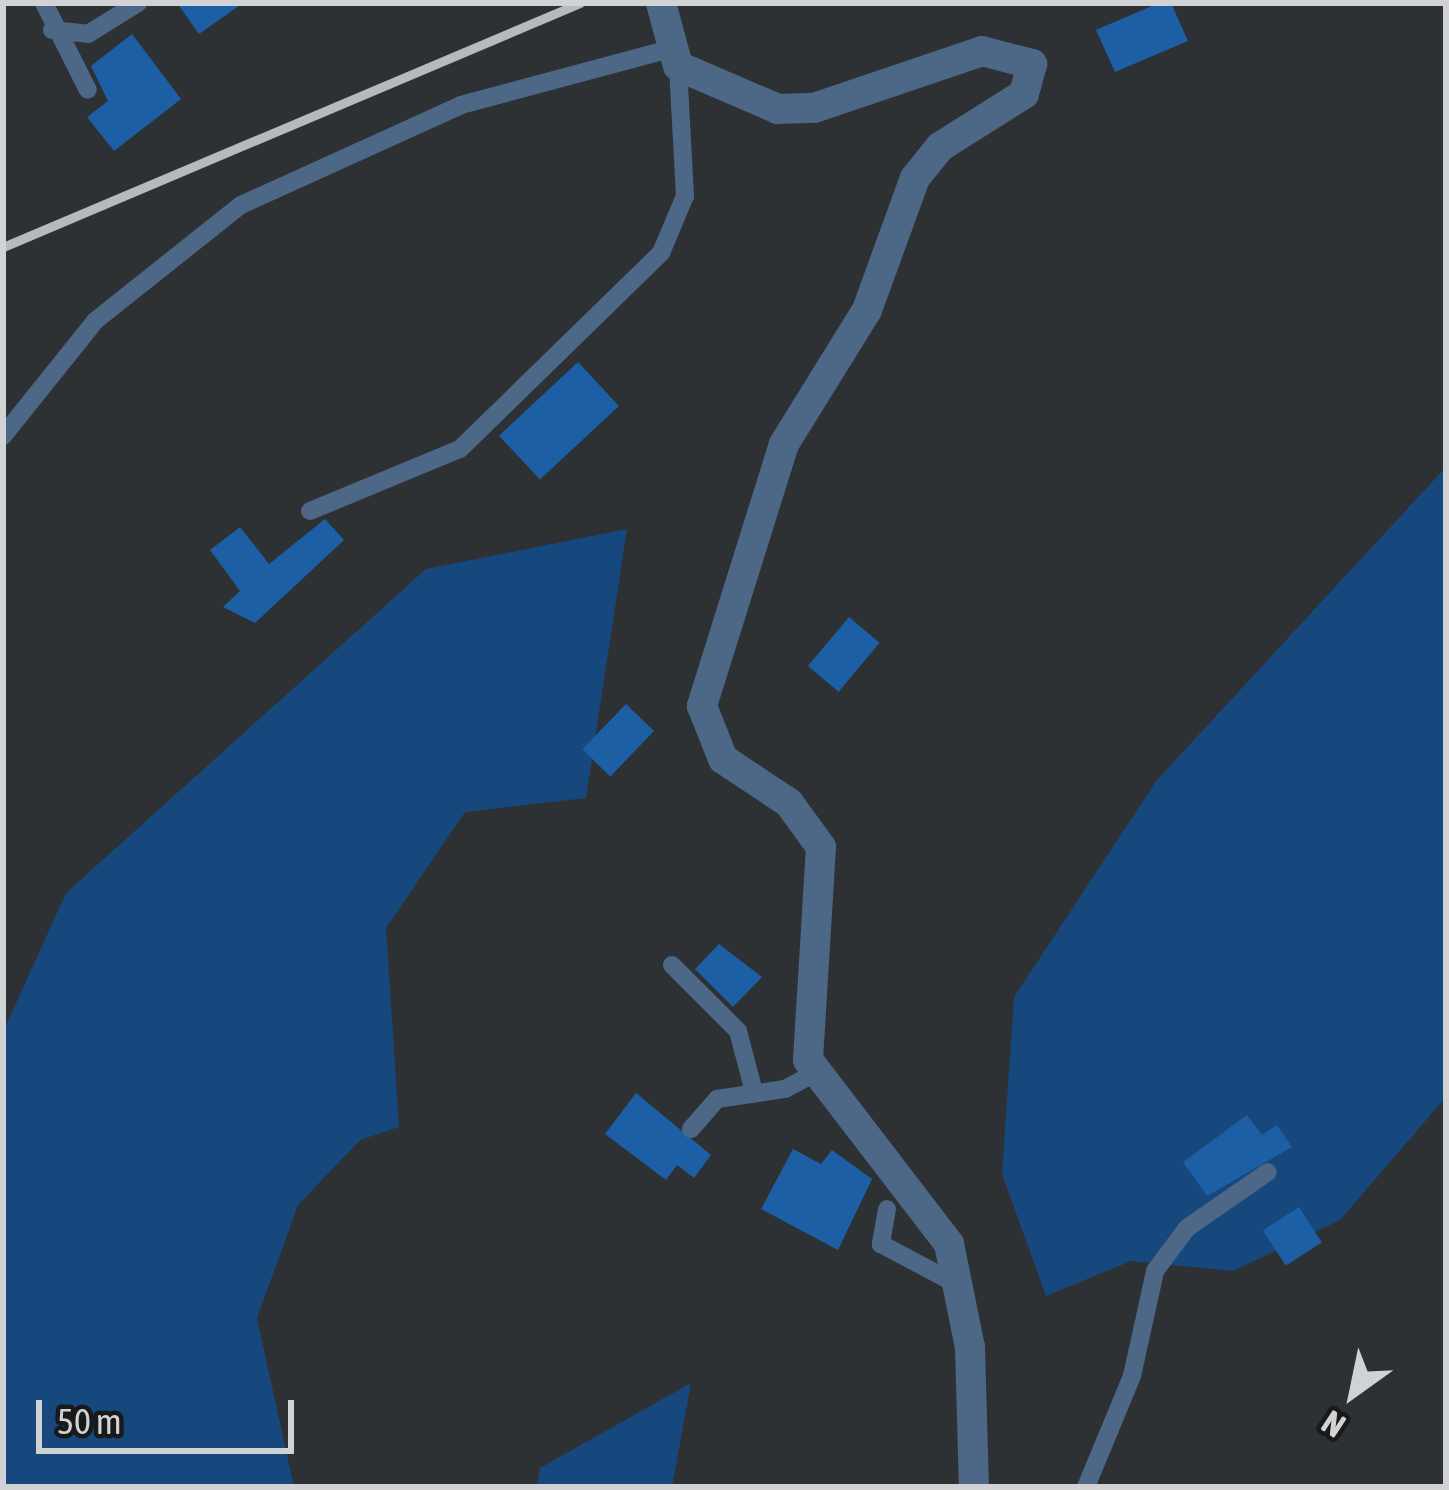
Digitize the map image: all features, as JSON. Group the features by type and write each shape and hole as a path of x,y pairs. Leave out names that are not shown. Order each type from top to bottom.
{"street":[{"path":"661,3 676,57 778,109 814,108 982,50 1032,64 1024,94 940,147 915,178 867,310 784,444 702,706 723,759 789,803 821,847 804,1029 815,1073 928,1206 962,1288 974,1487"}],"lane":[{"path":"44,3 52,30 88,90"},
{"path":"52,30 88,34 138,3"},
{"path":"3,436 95,321 241,205 461,105 676,57 685,196 662,253 460,449 310,511"},
{"path":"672,965 738,1031 754,1092"},
{"path":"691,1130 717,1099 815,1073"},
{"path":"1086,1487 1132,1376 1155,1271 1187,1228 1268,1172"},
{"path":"887,1209 881,1244 962,1288"}],"shaded area":[{"path":"1446,467 1446,1097 1340,1220 1233,1271 1131,1261 1046,1296 1002,1174 1014,997 1157,780"},
{"path":"627,529 586,798 465,812 386,928 399,1127 360,1140 298,1205 257,1318 294,1487 3,1487 3,1032 66,893 426,569"},
{"path":"691,1383 672,1487 537,1487 540,1468"}],"building":[{"path":"177,3 243,3 199,34"},
{"path":"1159,3 1171,3 1188,41 1115,72 1096,30"},
{"path":"132,34 181,99 114,151 87,117 108,101 91,66"},
{"path":"578,362 619,406 540,480 499,436"},
{"path":"325,519 344,540 255,623 223,607 240,591 210,550 240,527 269,564"},
{"path":"849,617 880,643 839,692 808,666"},
{"path":"626,704 654,731 610,776 582,749"},
{"path":"719,944 762,977 733,1007 695,969"},
{"path":"636,1093 711,1155 694,1178 677,1165 666,1180 605,1134"},
{"path":"1247,1115 1262,1135 1277,1125 1292,1147 1207,1196 1183,1162"},
{"path":"793,1149 821,1164 832,1150 872,1179 838,1250 761,1209"},
{"path":"1299,1207 1322,1242 1286,1266 1263,1230"}],"railway":[{"path":"3,247 580,3"}]}
